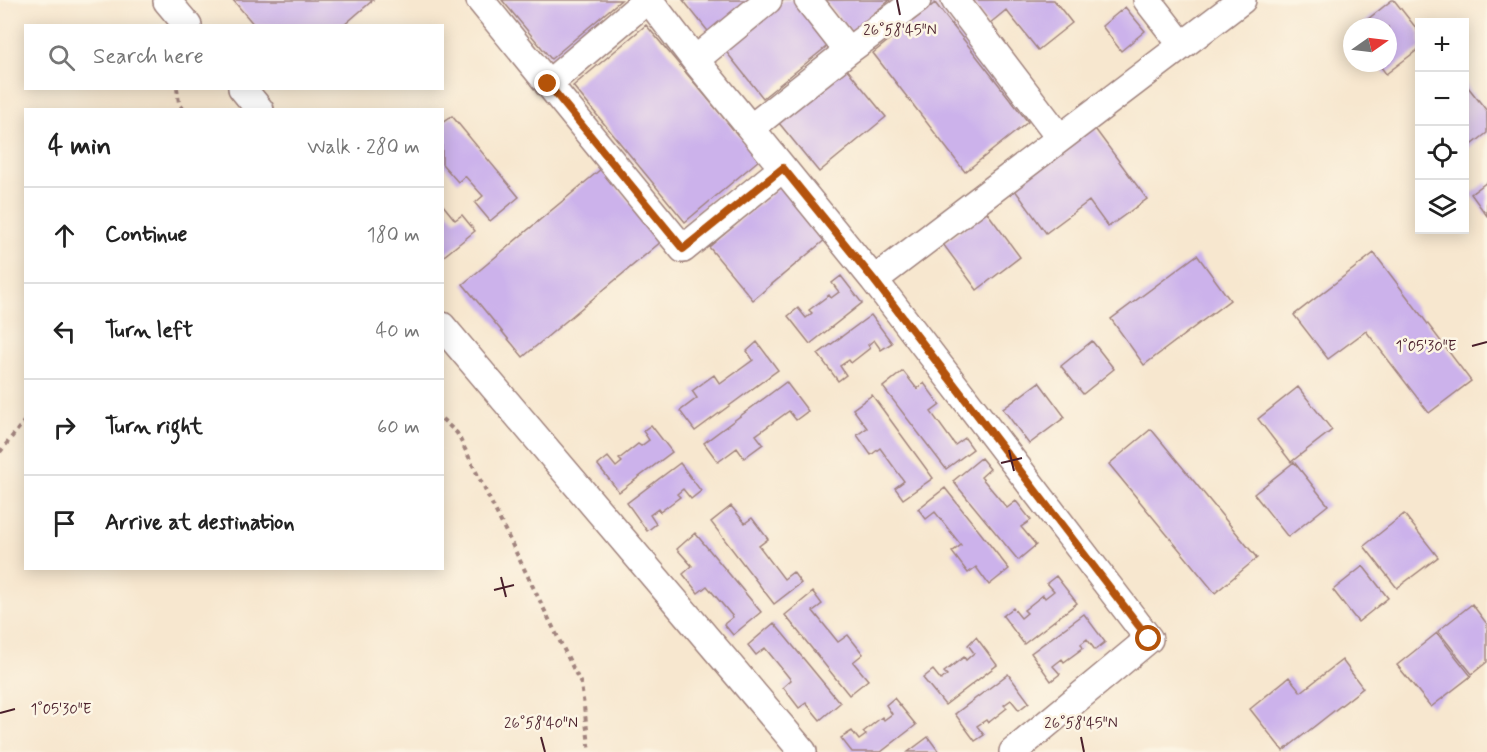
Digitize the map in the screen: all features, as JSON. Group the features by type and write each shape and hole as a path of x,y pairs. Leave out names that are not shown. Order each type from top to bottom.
{"street":[{"path":"168,0 187,24"},
{"path":"480,0 683,249 783,168"},
{"path":"548,84 648,0 874,280 1149,639 1013,752"},
{"path":"695,60 768,0"},
{"path":"808,0 848,51"},
{"path":"751,128 917,0"},
{"path":"955,0 1060,138"},
{"path":"1147,0 1182,45"},
{"path":"874,280 1242,0"},
{"path":"244,90 258,108"},
{"path":"444,328 803,752"}],"path":[{"path":"177,90 181,108"},
{"path":"444,421 457,433 581,684 590,752"},
{"path":"0,452 24,422"}],"building":[{"path":"233,0 373,0 345,24 253,24"},
{"path":"502,0 621,0 551,59"},
{"path":"683,0 753,0 711,35"},
{"path":"784,0 795,0 831,43 763,98 724,49"},
{"path":"825,0 890,0 851,32"},
{"path":"970,0 1054,0 1072,23 1038,50 1006,10 989,24"},
{"path":"1394,0 1415,27 1415,52 1397,66 1397,18 1369,18"},
{"path":"935,3 1028,122 965,172 873,53"},
{"path":"1125,7 1145,31 1121,51 1102,26"},
{"path":"646,25 759,160 685,222 573,86"},
{"path":"846,68 886,117 819,172 779,123"},
{"path":"1469,88 1487,111 1487,133 1469,147"},
{"path":"452,116 519,197 490,221 475,203 483,196 465,176 458,182 444,166 444,122"},
{"path":"1093,126 1147,199 1108,227 1089,201 1046,233 1012,186"},
{"path":"601,169 662,241 523,357 463,284"},
{"path":"1487,182 1487,216 1471,194"},
{"path":"782,185 826,239 753,300 709,247"},
{"path":"444,206 455,220 462,215 475,231 444,256"},
{"path":"986,211 1020,257 977,290 943,244"},
{"path":"1374,253 1471,381 1429,413 1366,331 1328,359 1294,315"},
{"path":"1197,255 1230,300 1144,365 1111,319"},
{"path":"841,276 862,303 810,344 788,316 798,308 806,318 812,313 809,310 829,295 831,298 839,292 832,283"},
{"path":"871,315 892,343 881,350 874,340 868,345 870,348 851,363 849,360 840,366 846,375 838,381 818,354"},
{"path":"1092,341 1114,369 1083,394 1061,366"},
{"path":"757,342 778,370 695,431 680,411 697,398 692,391 714,375 720,384 753,360 747,351"},
{"path":"903,371 917,389 924,383 940,405 931,412 955,445 965,438 973,449 946,469 883,387"},
{"path":"786,382 808,411 796,420 789,411 756,435 763,444 744,458 737,448 718,462 704,443"},
{"path":"1039,382 1065,417 1029,444 1003,409"},
{"path":"1298,387 1332,430 1291,462 1258,419"},
{"path":"872,395 933,478 903,499 895,488 904,481 880,448 871,455 857,435 867,428 853,409"},
{"path":"651,425 672,452 619,492 598,465 608,457 616,467 622,462 619,459 638,444 641,446 649,440 643,431"},
{"path":"1151,429 1257,558 1215,593 1109,464"},
{"path":"981,458 990,469 981,477 1007,508 1016,501 1031,520 1021,527 1036,545 1018,560 953,481"},
{"path":"1294,462 1328,505 1288,537 1254,494"},
{"path":"680,463 701,491 691,499 683,489 677,494 680,497 660,512 658,509 650,515 656,524 647,531 627,503"},
{"path":"945,488 1009,569 989,585 976,567 968,573 952,552 961,545 935,512 926,519 918,509"},
{"path":"731,506 745,523 752,518 768,539 759,546 784,579 793,572 801,583 774,604 711,522"},
{"path":"1404,514 1438,557 1397,588 1364,546"},
{"path":"695,533 761,612 733,635 724,624 733,617 707,586 698,593 683,574 692,566 677,549"},
{"path":"1363,566 1388,598 1358,622 1333,590"},
{"path":"1056,576 1077,603 1024,644 1003,616 1013,608 1021,618 1027,613 1024,610 1043,595 1045,598 1054,591 1047,583"},
{"path":"813,592 822,604 813,611 838,642 848,635 863,654 853,662 868,680 849,695 785,615"},
{"path":"1472,604 1487,624 1487,662 1472,674 1438,631"},
{"path":"1084,614 1105,642 1095,650 1087,639 1081,644 1083,648 1064,662 1062,659 1053,666 1060,674 1051,681 1031,653"},
{"path":"774,623 840,703 820,720 806,703 799,708 783,687 791,680 765,648 756,655 748,645"},
{"path":"1437,633 1471,676 1431,707 1397,665"},
{"path":"976,637 997,665 945,705 923,678 933,670 941,680 947,675 944,672 964,657 966,660 974,653 968,645"},
{"path":"1342,660 1363,688 1283,751 1250,709 1289,677 1301,692"},
{"path":"1008,674 1029,702 1019,710 1011,700 1004,705 1007,708 988,723 986,720 977,726 984,735 975,741 955,714"},
{"path":"894,698 916,725 881,752 852,752 841,738 852,731 859,740 866,735 863,732 882,717 884,720 892,714 886,705"},
{"path":"928,737 939,752 908,752"}],"route":[{"path":"548,84 683,249 783,168 874,280 1149,639"}]}
